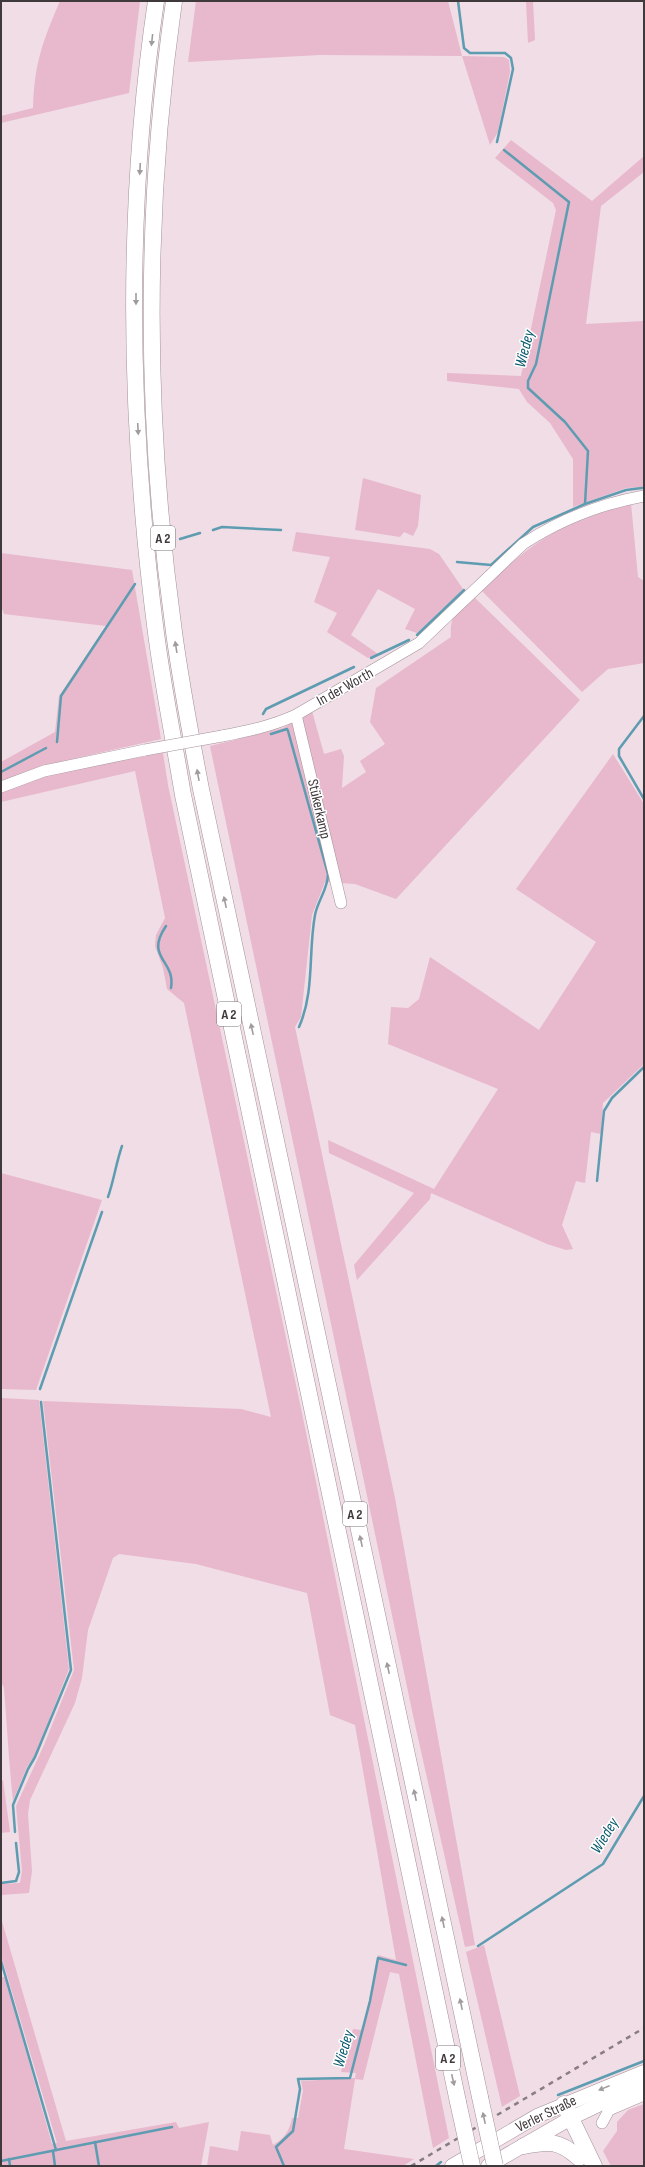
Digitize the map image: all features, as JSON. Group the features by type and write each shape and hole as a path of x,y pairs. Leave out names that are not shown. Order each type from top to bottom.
{"highway":[{"name":"A 2","path":"156,1 142,139 136,264 136,385 142,500 156,634 183,795 472,2166"},
{"name":"A 2","path":"174,1 165,78 156,185 153,323 159,498 174,631 202,796 495,2166"},
{"path":"564,2113 581,2162"},
{"path":"564,2113 594,2166"},
{"path":"524,2146 546,2142 563,2145 581,2162"}],"main road":[{"name":"Verler Straße","path":"488,2166 524,2146 564,2113 644,2072"},
{"name":"Verler Straße","path":"452,2166 526,2122 564,2113 644,2083"}],"street":[{"name":"In der Worth","path":"1,787 44,771 276,724 419,643 478,585 523,544 535,536 584,511 644,496"},
{"name":"Stükerkamp","path":"296,714 341,903"},
{"path":"602,2123 609,2110 644,2094"}],"shaded area":[{"path":"60,1 140,1 129,93 1,123 1,116 33,108 35,78 40,53"},
{"path":"196,1 448,1 462,56 320,55 188,62"},
{"path":"526,1 533,1 535,40 528,43"},
{"path":"462,56 504,57 509,60 510,72 498,132 490,145"},
{"path":"511,140 592,201 644,156 644,172 601,206 586,324 644,321 644,487 626,488 573,507 573,459 550,423 527,402 519,389 447,381 447,373 521,376 556,210 553,203 495,158"},
{"path":"363,478 421,495 418,526 413,536 404,532 400,537 355,530"},
{"path":"631,503 638,577 644,581 644,663 608,669 582,692 481,590 520,556 555,532 587,518"},
{"path":"296,532 430,549 439,554 463,589 417,633 405,629 415,609 378,589 351,635 378,654 368,658 327,632 337,613 314,602 330,557 292,551"},
{"path":"1,553 132,570 161,739 41,766 1,783 1,762 55,732 59,696 106,626 4,614 1,606"},
{"path":"473,596 580,700 396,899 355,884 325,882 312,915 301,1017 295,1027 395,1498 475,1945 465,1947 414,1720 210,746 283,728 312,711 324,754 341,749 344,756 342,788 366,772 360,761 385,744 370,722 376,688 451,637 453,618 459,609"},
{"path":"163,753 168,785 302,1413 449,2138 433,2148 399,1974 390,1972 363,2080 355,2079 344,2149 414,2159 403,2166 207,2166 210,2146 238,2151 241,2131 270,2135 273,2145 280,2140 288,2130 292,2118 298,2118 303,2091 301,2081 355,2078 356,2073 341,2072 353,2029 362,2030 378,1955 396,1960 355,1725 330,1715 307,1593 196,1564 119,1554 113,1558 88,1630 82,1678 75,1703 30,1800 28,1814 32,1871 29,1893 1,1895 1,1884 20,1883 22,1871 16,1806 44,1745 74,1670 43,1401 241,1409 271,1417 184,1003 167,989 163,968 155,946 156,935 165,918 135,771 1,802 1,791 44,774"},
{"path":"613,754 644,804 644,1064 603,1103 601,1134 591,1132 585,1183 576,1181 562,1225 573,1249 566,1250 547,1244 431,1193 430,1199 357,1280 354,1265 414,1193 329,1153 328,1140 434,1189 498,1089 388,1044 391,1007 408,1008 419,999 430,957 539,1030 596,942 516,889"},
{"path":"1,1173 102,1200 36,1390 1,1389"},
{"path":"1,1398 39,1400 69,1669 35,1755 27,1767 13,1801 4,1688 1,1681"},
{"path":"3,1780 10,1832 1,1833 1,1781"},
{"path":"1,1918 66,2141 176,2122 179,2128 209,2122 201,2166 1,2166 1,1977 5,1977 52,2144 57,2143 1,1955"},
{"path":"484,1945 520,2096 502,2107 466,1952"},
{"path":"644,2104 644,2166 611,2166 603,2151 617,2131 617,2122 628,2110"}],"waterway":[{"name":"Wiedey","path":"458,1 464,48 470,53 505,53 511,58 513,69 497,142"},
{"name":"Wiedey","path":"504,150 569,202 536,364 528,381 528,388 565,422 588,451 585,504"},
{"path":"457,562 491,565 533,527 585,504 626,490 642,488"},
{"path":"213,530 222,527 281,530"},
{"path":"180,539 200,533"},
{"path":"57,742 61,696 135,584"},
{"path":"417,635 464,590"},
{"path":"371,658 409,640"},
{"path":"263,714 266,709 354,667"},
{"name":"Wiedey","path":"644,716 619,749 619,756 644,799"},
{"path":"271,734 287,729 288,731 328,874 325,890 318,904 315,915 307,1000 299,1027"},
{"path":"1,772 46,748"},
{"path":"166,926 160,937 158,945 159,952 169,971 171,988"},
{"path":"597,1181 604,1111 612,1098 644,1067"},
{"path":"108,1197 122,1146"},
{"path":"40,1389 102,1212"},
{"path":"15,1832 13,1805 28,1769 35,1757 71,1670 41,1402"},
{"name":"Wiedey","path":"478,1946 603,1864 644,1796"},
{"path":"1,1883 16,1881 19,1872 16,1843"},
{"name":"Wiedey","path":"284,2166 276,2147 293,2131 300,2089 298,2079 350,2078 370,2001 378,1958 406,1965"},
{"path":"1,1961 56,2150"},
{"path":"558,2095 644,2061"},
{"path":"1,2161 172,2127"},
{"path":"95,2142 99,2166"},
{"path":"53,2151 55,2166"},
{"path":"9,2159 10,2166"},
{"path":"436,2166 441,2162"}],"railway":[{"path":"411,2166 644,2028"}]}
